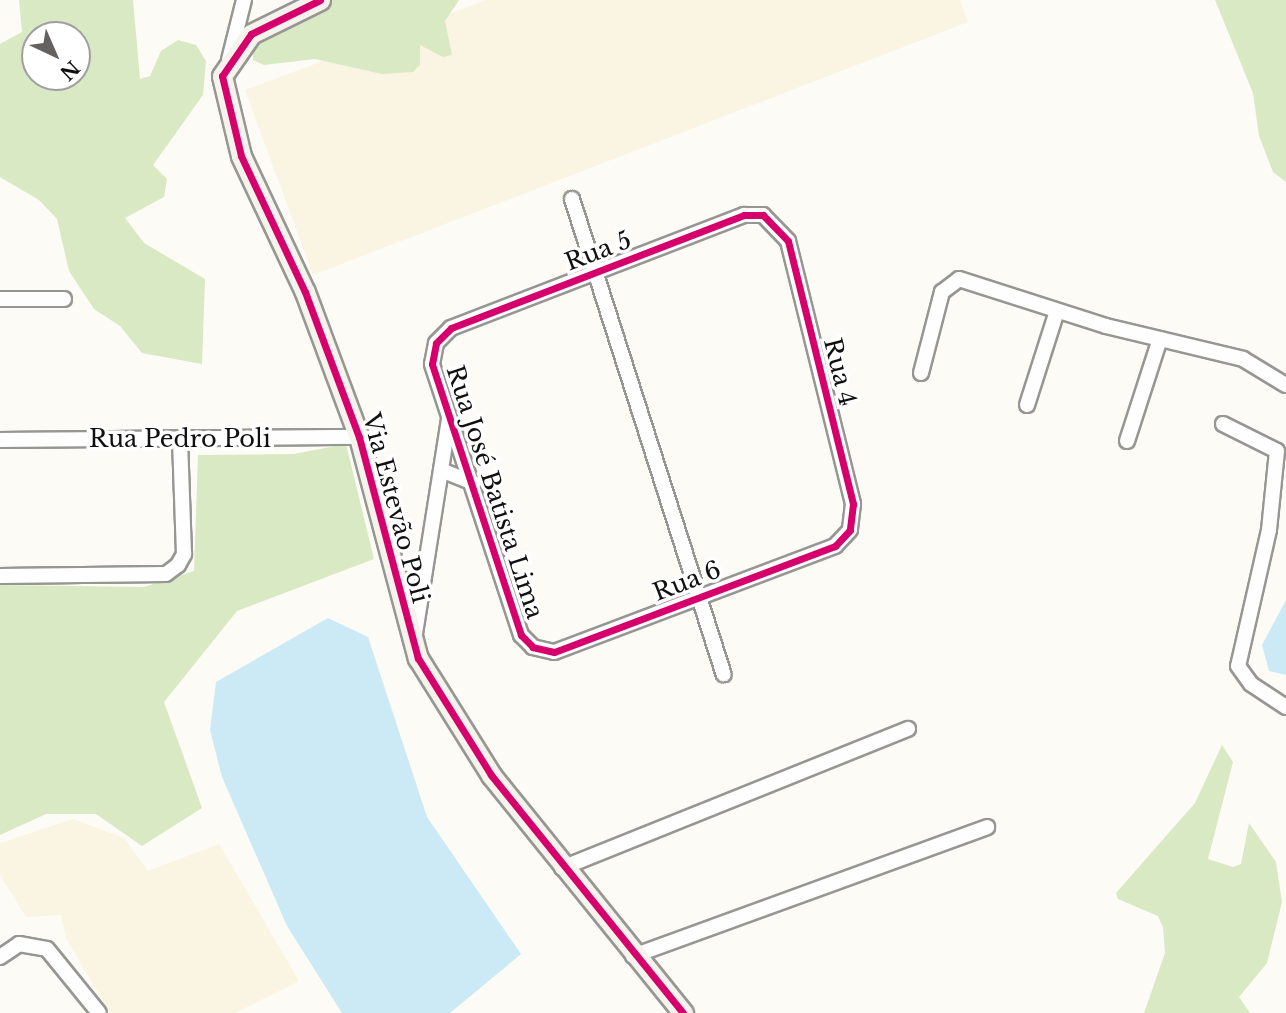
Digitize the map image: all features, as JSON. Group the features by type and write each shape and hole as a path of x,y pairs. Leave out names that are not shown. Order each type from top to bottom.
{"main road":[{"path":"228,61 251,34 320,0"},
{"name":"Via Estevão Poli","path":"228,61 222,76 241,156 305,292 359,437 413,642 447,711 562,867 633,956 683,1013"}],"street":[{"path":"228,61 244,0"},
{"path":"572,199 724,674"},
{"name":"Rua 5","path":"436,343 451,328 744,215 763,215 778,226"},
{"name":"Rua 4","path":"778,226 788,241 853,504 850,530"},
{"path":"922,373 942,292 954,279 1057,311 1242,359 1286,385"},
{"path":"0,299 64,299"},
{"path":"1027,405 1057,311"},
{"path":"1127,441 1160,339"},
{"name":"Rua José Batista Lima","path":"436,343 432,364 521,635 533,647"},
{"path":"413,642 450,417"},
{"path":"1223,424 1282,451 1269,530 1238,666 1251,684 1286,707"},
{"name":"Rua Pedro Poli","path":"0,439 180,441 359,437"},
{"path":"0,576 166,574 178,565 184,554 180,441"},
{"path":"441,470 473,483"},
{"name":"Rua 6","path":"533,647 554,652 835,546 850,530"},
{"path":"562,867 908,729"},
{"path":"633,956 987,828"},
{"path":"0,957 19,944 47,950 99,1013"}],"shaded area":[{"path":"486,0 960,0 968,22 313,275 245,90"},
{"path":"73,819 124,838 148,871 219,844 299,981 235,1013 110,1013 66,938 61,915 26,917 0,875 0,843"}],"green space":[{"path":"19,0 133,0 140,79 150,76 161,51 178,40 196,45 206,61 203,95 153,165 167,179 164,197 125,218 144,243 205,279 202,364 142,353 120,326 94,309 69,271 57,219 39,200 0,177 0,44 21,33 21,91 91,91 91,21 21,21"},
{"path":"326,0 459,0 445,21 452,55 443,57 420,45 420,65 413,72 382,74 315,59 264,65 253,60 253,41"},
{"path":"1215,0 1286,0 1286,182 1273,172 1259,136 1253,93"},
{"path":"346,444 374,559 237,611 164,702 202,808 142,846 96,814 46,814 0,835 0,585 144,587 194,571 198,455 294,454"},
{"path":"1222,745 1233,762 1208,859 1233,867 1241,864 1249,823 1276,862 1282,902 1267,963 1239,997 1250,1013 1144,1013 1165,953 1163,927 1158,916 1118,899 1116,893 1195,803"}],"water":[{"path":"1286,600 1286,675 1269,671 1262,645"},
{"path":"328,618 368,637 427,817 521,954 450,1013 342,1013 287,926 222,777 210,730 216,682"}],"cycle path":[{"path":"320,0 251,34 222,76 241,156 305,292 359,437 418,658 491,775 683,1013"},
{"path":"744,215 763,215 788,241 853,504 850,530 835,546 554,652 533,647 521,635 432,364 436,343 451,328 744,215"}]}
